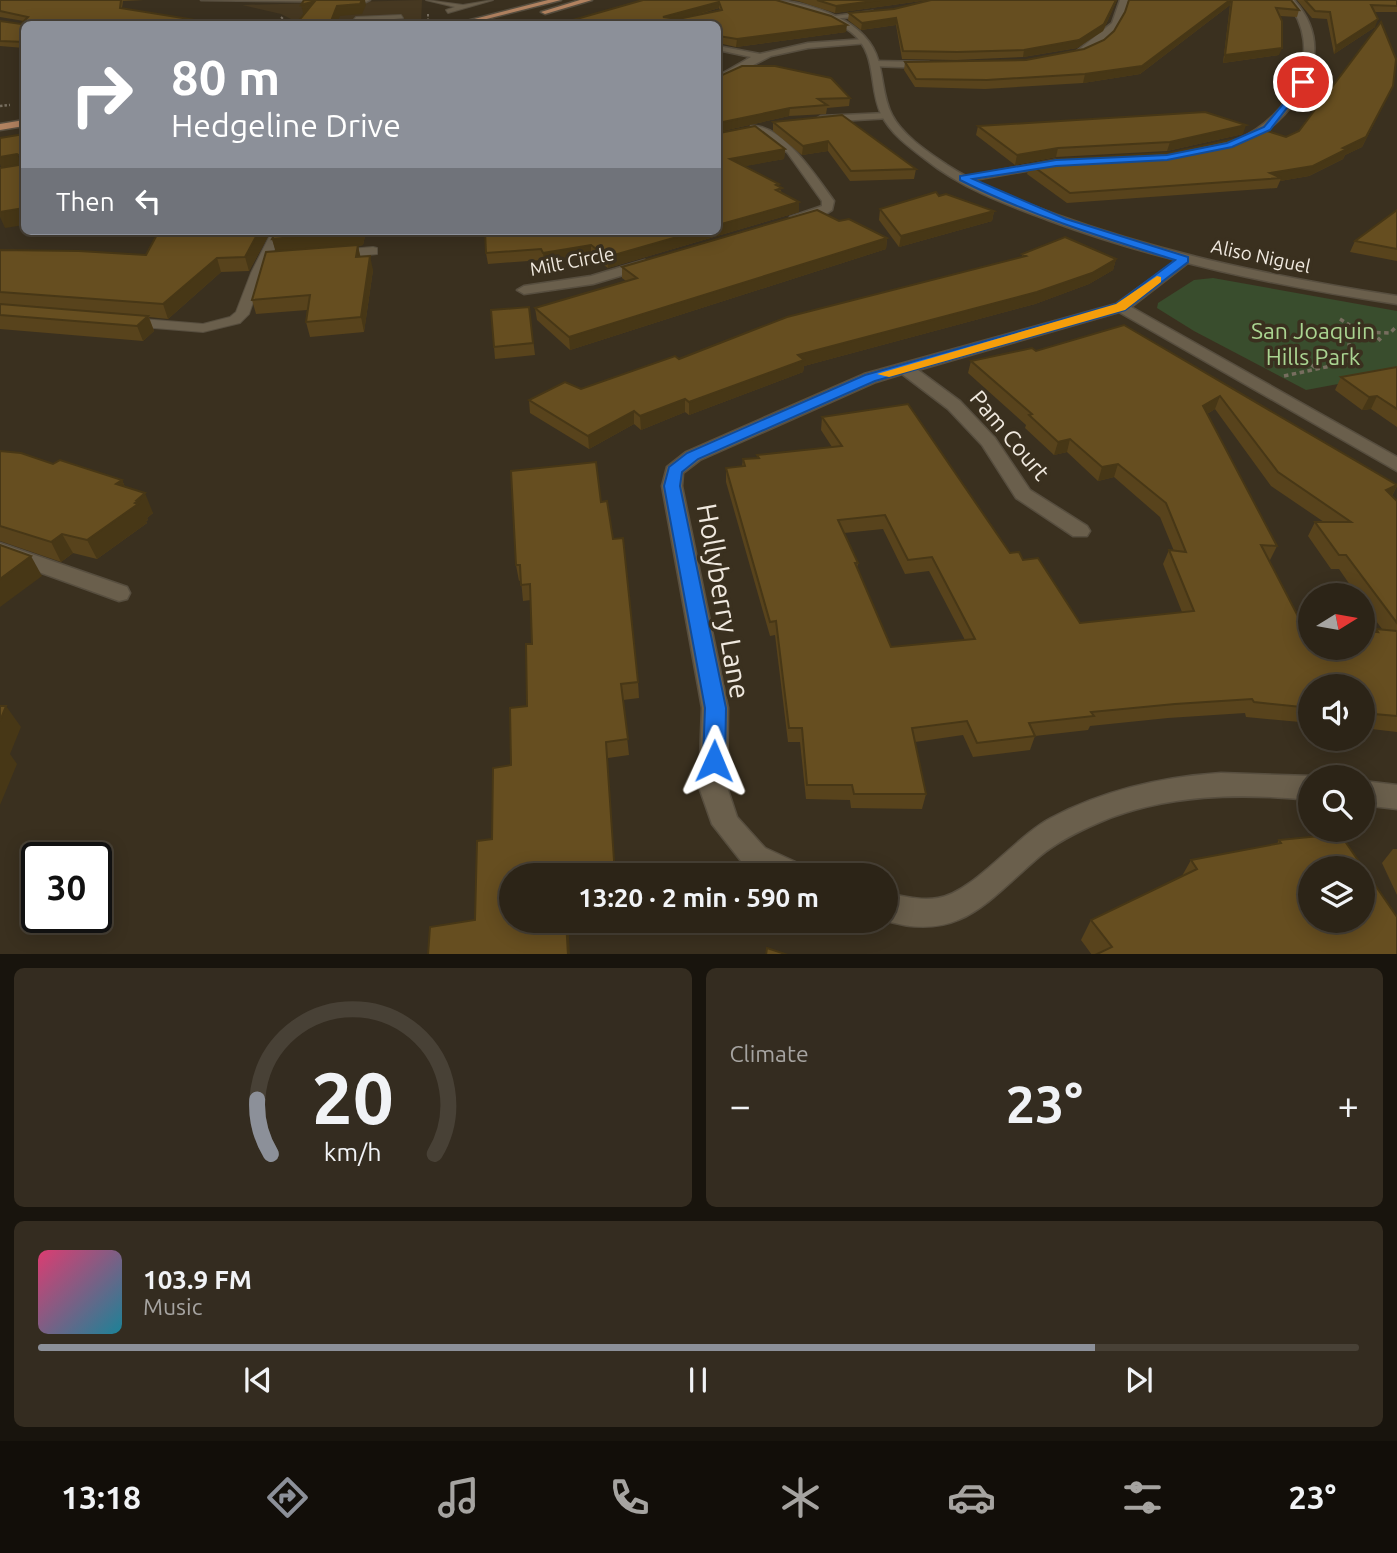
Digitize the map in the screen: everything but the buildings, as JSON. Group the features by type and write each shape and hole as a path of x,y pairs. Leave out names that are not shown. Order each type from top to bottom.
{"main road":[{"path":"471,21 556,0"},
{"path":"508,21 588,0"},
{"path":"0,117 21,114"},
{"path":"0,127 21,124"}],"street":[{"path":"205,0 366,0"},
{"path":"777,0 831,17 865,41 874,64 887,116 814,120"},
{"path":"800,0 830,11 831,17"},
{"path":"1070,55 1100,43 1122,12 1124,0"},
{"path":"1223,147 1246,140 1267,129 1308,72 1306,19 1290,0"},
{"path":"831,17 881,12"},
{"path":"721,77 729,70 805,45 865,41"},
{"path":"721,49 764,57"},
{"path":"874,64 941,65"},
{"name":"Aliso Niguel","path":"887,116 915,145 963,178 1007,200 1063,222 1184,259 1317,288 1397,300"},
{"path":"743,131 779,124"},
{"path":"755,128 791,150 828,201 828,207 819,213 779,225"},
{"path":"963,178 1070,163"},
{"path":"905,368 1121,307 1184,259"},
{"name":"Milt Circle","path":"524,290 593,280 660,260"},
{"path":"1121,307 1397,465"},
{"name":"Hollyberry Lane","path":"767,863 755,857 726,824 713,787 715,708 672,486 674,471 693,456 870,378 905,368"},
{"name":"Pam Court","path":"905,368 954,405 989,442 1023,494 1080,531"},
{"path":"0,550 119,593"},
{"path":"898,909 932,915 967,904 1052,831 1132,799 1210,785 1298,788"},
{"path":"1375,794 1397,797"}],"lane":[{"path":"429,0 464,7"},
{"path":"448,10 490,0"},
{"path":"400,21 404,5"},
{"path":"355,21 385,21"},
{"path":"121,321 203,328 235,320 242,314 271,260 277,235"},
{"path":"318,256 373,251"}],"path":[{"path":"1340,319 1359,332"},
{"path":"1390,333 1397,326"},
{"path":"1371,331 1381,341"},
{"path":"1261,385 1287,375 1345,363 1351,356 1348,338 1359,332 1397,335"},
{"path":"1299,355 1317,369"}],"shaded area":[{"path":"422,0 421,21 292,21 281,14 242,5"}],"green space":[{"name":"San Joaquin Hills Park","path":"1213,278 1397,311 1397,373 1306,390 1194,331 1157,308 1158,303 1194,280"}],"slow traffic":[{"path":"884,374 1121,307 1157,280"}],"route":[{"path":"714,761 715,708 672,486 674,471 693,456 870,378 1121,307 1184,259 1063,222 1007,200 963,178 1056,163 1167,157 1212,150 1246,140 1267,129 1303,82"}]}
